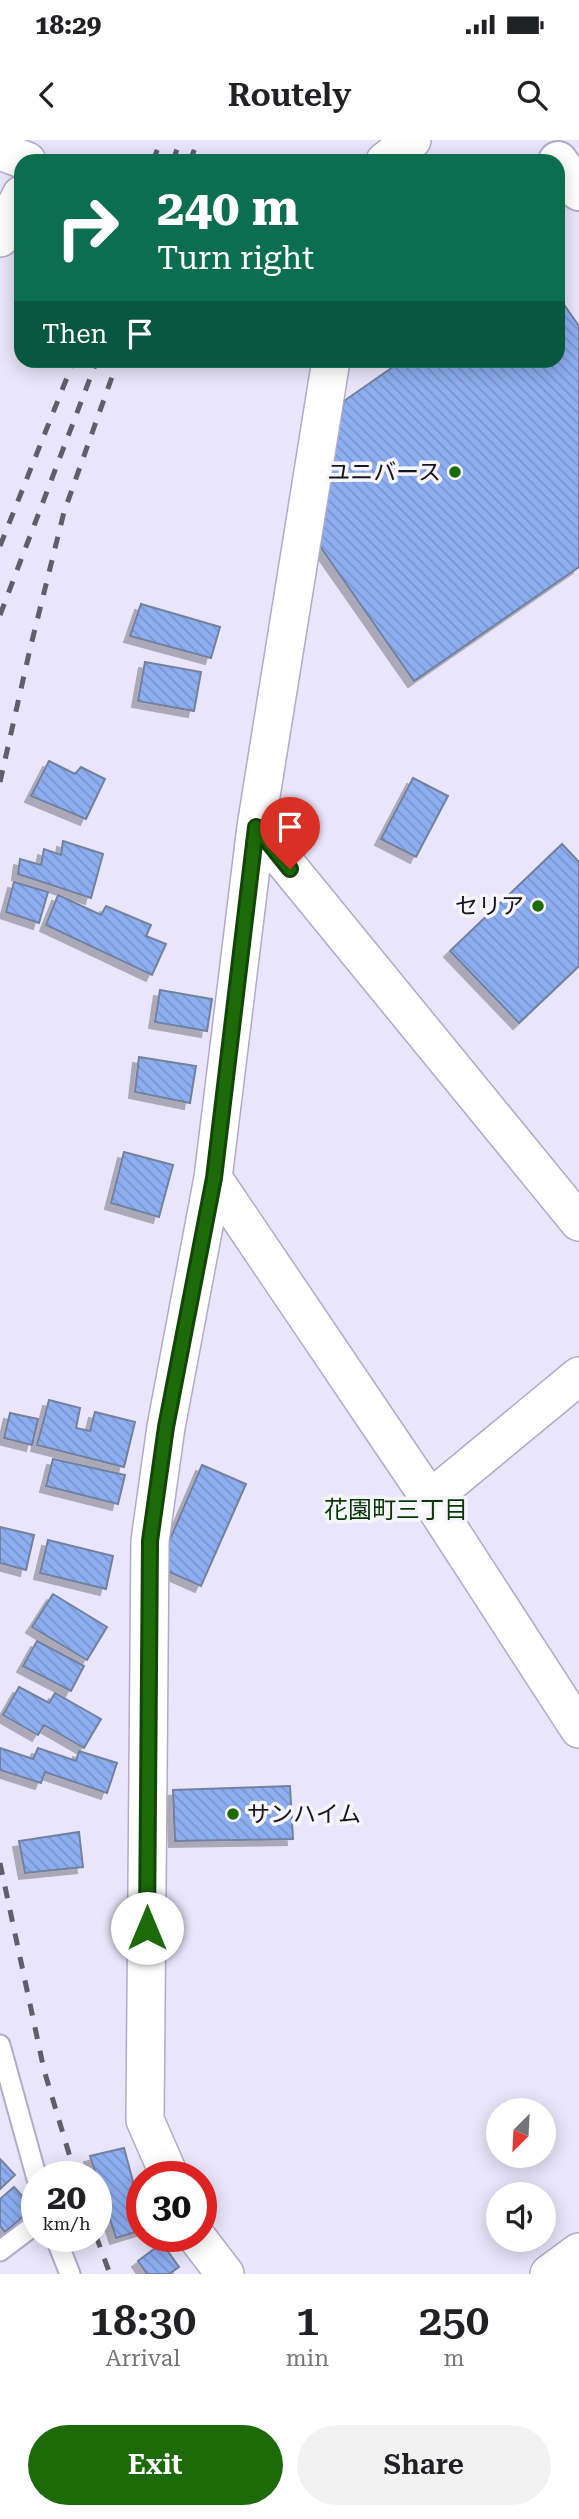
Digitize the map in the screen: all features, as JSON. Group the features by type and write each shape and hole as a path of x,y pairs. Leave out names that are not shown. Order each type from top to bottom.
{"highway":[{"path":"565,171 579,191"}],"street":[{"path":"394,154 412,140"},
{"path":"0,238 14,209"},
{"path":"163,2161 145,2120 150,1541 166,1427 214,1178 256,827 330,368"},
{"path":"256,827 579,1222"},
{"path":"214,1178 430,1499 579,1729"},
{"path":"430,1499 579,1376"},
{"path":"209,2252 226,2274"},
{"path":"549,2274 579,2252"}],"lane":[{"path":"0,2045 32,2161"},
{"path":"0,2251 21,2235"},
{"path":"61,2252 70,2274"}],"building":[{"name":"ユニバース","path":"565,306 579,326 579,567 414,681 317,542 344,401 391,368 565,368"},
{"path":"141,604 220,627 211,658 130,636"},
{"path":"145,662 201,672 194,711 138,701"},
{"path":"49,761 75,774 81,767 105,779 86,819 31,796"},
{"path":"413,778 448,796 416,857 381,839"},
{"path":"63,841 103,854 91,898 18,874 20,859 41,865 44,849 61,855"},
{"name":"セリア","path":"562,844 579,862 579,966 519,1023 450,951"},
{"path":"14,882 48,892 39,923 6,912"},
{"path":"58,895 101,915 106,906 151,925 146,936 166,944 152,975 46,925"},
{"path":"160,990 212,999 207,1031 155,1022"},
{"path":"139,1057 196,1066 190,1103 135,1092"},
{"path":"124,1152 173,1165 159,1217 111,1203"},
{"path":"49,1400 80,1408 76,1428 90,1431 95,1412 135,1422 124,1467 37,1445"},
{"path":"10,1413 38,1419 32,1445 4,1438"},
{"path":"53,1459 125,1475 118,1504 46,1486"},
{"path":"202,1465 246,1484 201,1586 158,1567"},
{"path":"0,1527 34,1535 26,1570 0,1563"},
{"path":"48,1540 113,1556 106,1589 40,1573"},
{"path":"53,1594 107,1627 87,1660 32,1627"},
{"path":"37,1641 84,1666 71,1691 23,1666"},
{"path":"19,1687 49,1703 55,1693 101,1719 84,1748 44,1725 38,1735 3,1715"},
{"path":"0,1748 33,1759 38,1748 76,1761 79,1751 117,1763 107,1793 45,1772 41,1783 0,1770"},
{"name":"サンハイム","path":"290,1786 293,1839 175,1841 173,1790"},
{"path":"79,1832 83,1867 25,1873 19,1841"},
{"path":"124,2148 127,2161 126,2235 116,2238 112,2225 112,2161 92,2161 90,2156"},
{"path":"0,2159 15,2175 0,2189"},
{"path":"14,2187 21,2195 21,2218 5,2232 0,2226 0,2199"},
{"path":"150,2252 168,2252 179,2267 169,2274 147,2274 138,2261"}],"railway":[{"path":"156,154 161,140"},
{"path":"175,154 180,140"},
{"path":"193,154 198,140"},
{"path":"0,546 71,368"},
{"path":"0,615 94,368"},
{"path":"0,782 64,512 115,368"},
{"path":"0,1863 44,2070 71,2161"},
{"path":"102,2252 110,2274"}],"place":[{"name":"ユニバース","path":"455,472"},
{"name":"セリア","path":"538,906"},
{"name":"サンハイム","path":"233,1814"}],"district":[{"name":"花園町三丁目","path":"396,1510"}],"route":[{"path":"147,1928 150,1541 166,1427 214,1178 256,827 290,869"}]}
